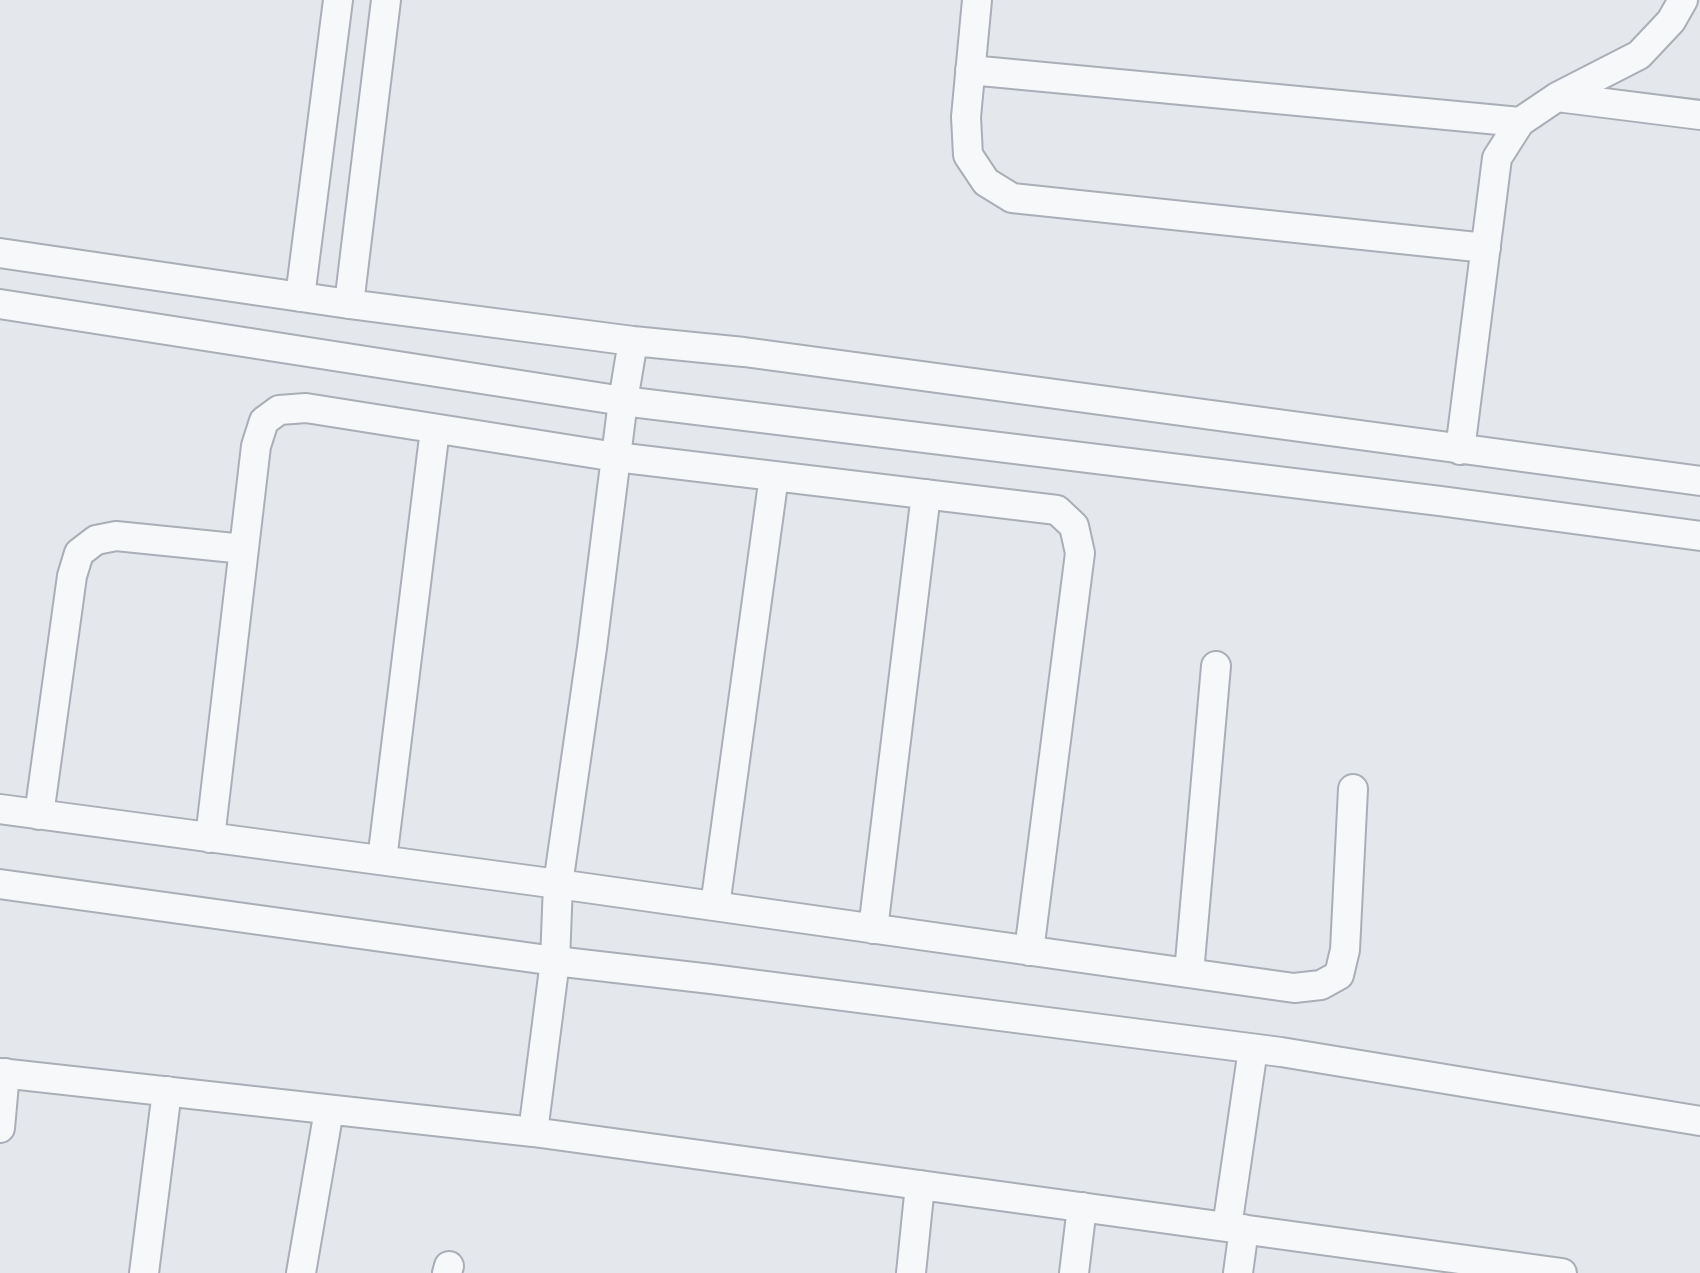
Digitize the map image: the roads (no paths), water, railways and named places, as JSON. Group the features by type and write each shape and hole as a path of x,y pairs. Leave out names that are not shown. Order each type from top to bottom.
{"street":[{"path":"300,297 338,0"},
{"path":"349,304 386,0"},
{"path":"976,0 966,117 968,155 986,182 1012,198 1486,248"},
{"path":"1460,450 1497,158 1520,122 1557,97 1639,55 1671,21 1683,0"},
{"path":"970,70 1520,122"},
{"path":"1557,97 1700,115"},
{"path":"0,253 349,304 633,341 744,352 1700,481"},
{"path":"0,304 623,401 1426,499 1700,536"},
{"path":"533,1132 555,961 558,884 633,341"},
{"path":"210,838 256,446 264,421 279,410 306,408 615,457 1057,510 1074,526 1080,553 1029,951"},
{"path":"382,860 435,429"},
{"path":"715,906 774,476"},
{"path":"873,929 926,494"},
{"path":"39,815 72,576 79,553 96,540 116,536 244,549"},
{"path":"1189,973 1216,666"},
{"path":"0,810 558,884 1294,989 1321,985 1339,975 1345,950 1353,789"},
{"path":"0,884 555,961 1253,1049 1700,1121"},
{"path":"1238,1273 1235,1228 1253,1049"},
{"path":"0,1128 3,1073 533,1132 1235,1228 1399,1262 1562,1273"},
{"path":"144,1273 167,1091"},
{"path":"300,1273 329,1110"},
{"path":"911,1273 920,1185"},
{"path":"1074,1273 1082,1207"}]}
